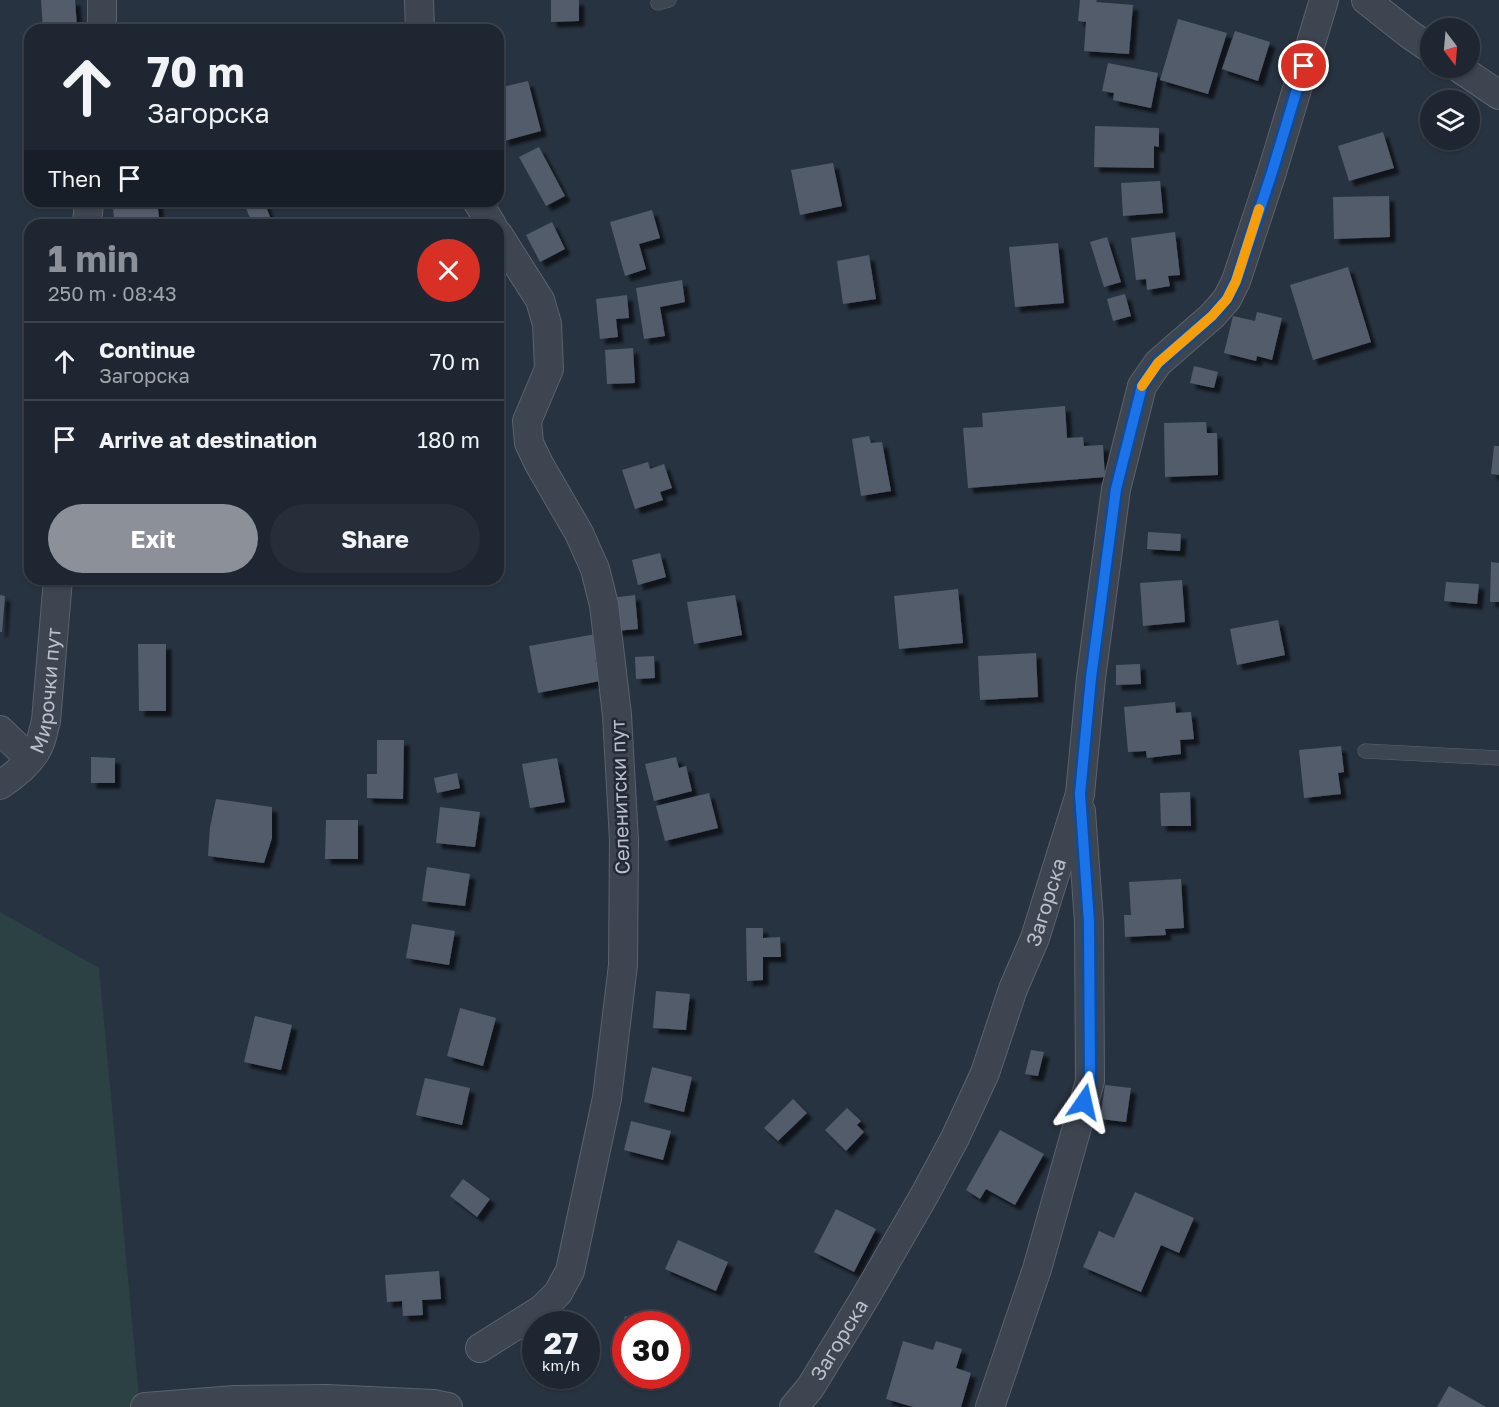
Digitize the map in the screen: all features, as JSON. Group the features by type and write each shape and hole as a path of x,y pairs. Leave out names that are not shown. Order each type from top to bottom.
{"street":[{"path":"102,0 102,24"},
{"path":"419,0 420,24"},
{"path":"1366,0 1420,42"},
{"name":"Загорска","path":"794,1407 810,1388 925,1194 956,1138 985,1073 1013,989 1035,938 1080,794 1091,678 1116,489 1142,386 1158,363 1212,316 1227,299 1236,281 1272,172 1319,1"},
{"path":"1473,78 1499,95"},
{"name":"Селенитски пут","path":"480,1348 542,1309 558,1293 570,1271 607,1098 623,965 624,840 617,715 604,605 594,569 579,533 529,443 527,421 549,369 547,324 540,300 504,243"},
{"name":"Мирочки пут","path":"0,785 14,776 30,759 41,741 46,721 57,585"},
{"path":"0,730 30,759"},
{"path":"990,1407 1037,1269 1090,1082 1089,922 1080,794"},
{"path":"145,1407 235,1400 327,1399 433,1404 448,1407"}],"lane":[{"path":"1365,751 1499,758"}],"green space":[{"path":"0,912 99,968 140,1407 0,1407"}],"building":[{"path":"41,0 75,0 77,24 43,24"},
{"path":"551,0 579,0 579,21 551,22"},
{"path":"1080,0 1133,5 1129,54 1084,51 1086,22 1078,21"},
{"path":"1178,19 1227,33 1208,94 1160,80"},
{"path":"1235,31 1270,42 1258,81 1222,69"},
{"path":"1108,63 1158,73 1151,108 1113,100 1114,93 1102,91"},
{"path":"528,81 541,131 504,141 504,87"},
{"path":"1095,126 1159,128 1159,147 1154,146 1154,168 1094,167"},
{"path":"1383,132 1394,168 1349,181 1338,146"},
{"path":"539,147 565,196 546,206 519,157"},
{"path":"833,163 842,206 800,215 791,170"},
{"path":"1160,181 1163,213 1123,216 1121,183"},
{"path":"1389,196 1390,237 1334,239 1333,197"},
{"path":"113,207 158,207 159,219 114,219"},
{"path":"246,207 266,207 271,219 250,219"},
{"path":"652,210 660,238 639,244 646,269 625,276 610,222"},
{"path":"552,222 565,249 540,262 526,235"},
{"path":"1175,232 1180,275 1168,276 1170,286 1147,290 1146,279 1136,280 1131,238"},
{"path":"1107,237 1121,282 1104,287 1090,242"},
{"path":"1058,243 1064,303 1015,307 1009,247"},
{"path":"869,255 876,299 843,304 837,261"},
{"path":"1348,267 1371,342 1313,360 1290,285"},
{"path":"682,280 685,302 660,307 665,336 644,339 636,288"},
{"path":"1125,294 1131,316 1113,321 1107,299"},
{"path":"627,295 629,318 616,319 618,337 600,339 596,299"},
{"path":"1257,312 1282,318 1272,360 1257,356 1256,361 1224,353 1233,316 1255,321"},
{"path":"633,348 635,383 607,384 605,350"},
{"path":"1194,366 1218,372 1214,388 1190,383"},
{"path":"1065,406 1067,438 1083,437 1084,446 1103,445 1105,477 968,488 963,428 983,427 982,413"},
{"path":"1206,422 1207,433 1217,433 1218,475 1165,477 1164,423"},
{"path":"869,436 871,443 882,442 891,491 861,496 852,439"},
{"path":"1494,446 1499,446 1499,475 1491,474"},
{"path":"648,462 650,469 664,464 672,488 660,492 663,500 635,509 622,470"},
{"path":"1148,532 1181,534 1180,551 1147,549"},
{"path":"660,553 666,577 638,585 632,560"},
{"path":"1491,562 1499,563 1499,602 1490,602"},
{"path":"1182,580 1185,622 1143,626 1140,583"},
{"path":"1446,582 1479,584 1477,604 1444,601"},
{"path":"958,589 963,643 899,649 894,596"},
{"path":"0,595 5,596 2,632 0,632"},
{"path":"635,595 638,629 615,631 611,598"},
{"path":"735,595 742,635 694,644 687,602"},
{"path":"1278,620 1285,655 1237,665 1230,629"},
{"path":"596,634 601,658 595,659 600,681 538,693 529,646"},
{"path":"138,644 166,644 166,711 139,711"},
{"path":"1036,653 1038,697 980,700 978,656"},
{"path":"654,656 655,678 636,679 635,657"},
{"path":"1140,664 1141,684 1116,685 1116,665"},
{"path":"1175,702 1176,713 1191,712 1194,739 1180,740 1181,754 1147,758 1146,751 1128,752 1124,707"},
{"path":"377,740 404,740 403,799 367,798 367,774 377,774"},
{"path":"1341,746 1344,772 1338,773 1341,794 1304,798 1299,750"},
{"path":"91,757 115,758 115,783 91,783"},
{"path":"676,757 679,768 686,766 692,791 654,801 645,764"},
{"path":"557,758 565,802 530,808 522,764"},
{"path":"457,773 460,788 437,793 434,778"},
{"path":"1190,792 1191,826 1161,826 1160,793"},
{"path":"709,793 718,828 665,841 656,806"},
{"path":"216,799 272,807 272,838 264,863 208,856 210,827"},
{"path":"440,807 480,812 475,847 436,843"},
{"path":"326,820 358,820 358,859 325,859"},
{"path":"427,867 470,874 465,906 422,901"},
{"path":"1181,879 1184,928 1165,929 1166,935 1125,937 1124,915 1131,915 1129,882"},
{"path":"412,924 455,931 449,965 406,958"},
{"path":"746,928 763,928 763,938 780,937 781,957 763,957 763,980 747,981"},
{"path":"656,991 690,994 686,1030 653,1028"},
{"path":"460,1008 496,1018 483,1066 447,1056"},
{"path":"255,1016 292,1025 281,1070 244,1062"},
{"path":"1031,1050 1044,1052 1038,1076 1025,1074"},
{"path":"652,1067 692,1077 684,1112 644,1102"},
{"path":"425,1078 470,1088 462,1125 416,1115"},
{"path":"1105,1085 1131,1088 1126,1122 1100,1119"},
{"path":"793,1099 807,1113 778,1141 764,1128"},
{"path":"847,1108 861,1121 857,1125 864,1132 846,1151 825,1130"},
{"path":"631,1121 671,1131 663,1160 624,1150"},
{"path":"1000,1130 1044,1154 1015,1205 986,1189 980,1199 966,1190"},
{"path":"463,1179 490,1199 477,1217 450,1196"},
{"path":"1135,1192 1194,1218 1179,1253 1161,1245 1141,1292 1083,1267 1099,1231 1114,1238"},
{"path":"836,1209 876,1229 854,1272 814,1252"},
{"path":"678,1240 728,1262 716,1291 665,1269"},
{"path":"439,1271 441,1299 422,1300 423,1315 403,1316 402,1301 387,1302 385,1275"},
{"path":"903,1341 933,1350 936,1341 962,1349 956,1368 971,1373 961,1407 913,1407 886,1399"},
{"path":"1449,1386 1486,1407 1437,1407"}],"slow traffic":[{"path":"1142,386 1158,363 1212,316 1227,299 1236,281 1259,209"}],"route":[{"path":"1084,1102 1090,1082 1089,922 1080,794 1091,678 1116,489 1142,386 1158,363 1212,316 1227,299 1236,281 1304,66"}]}
